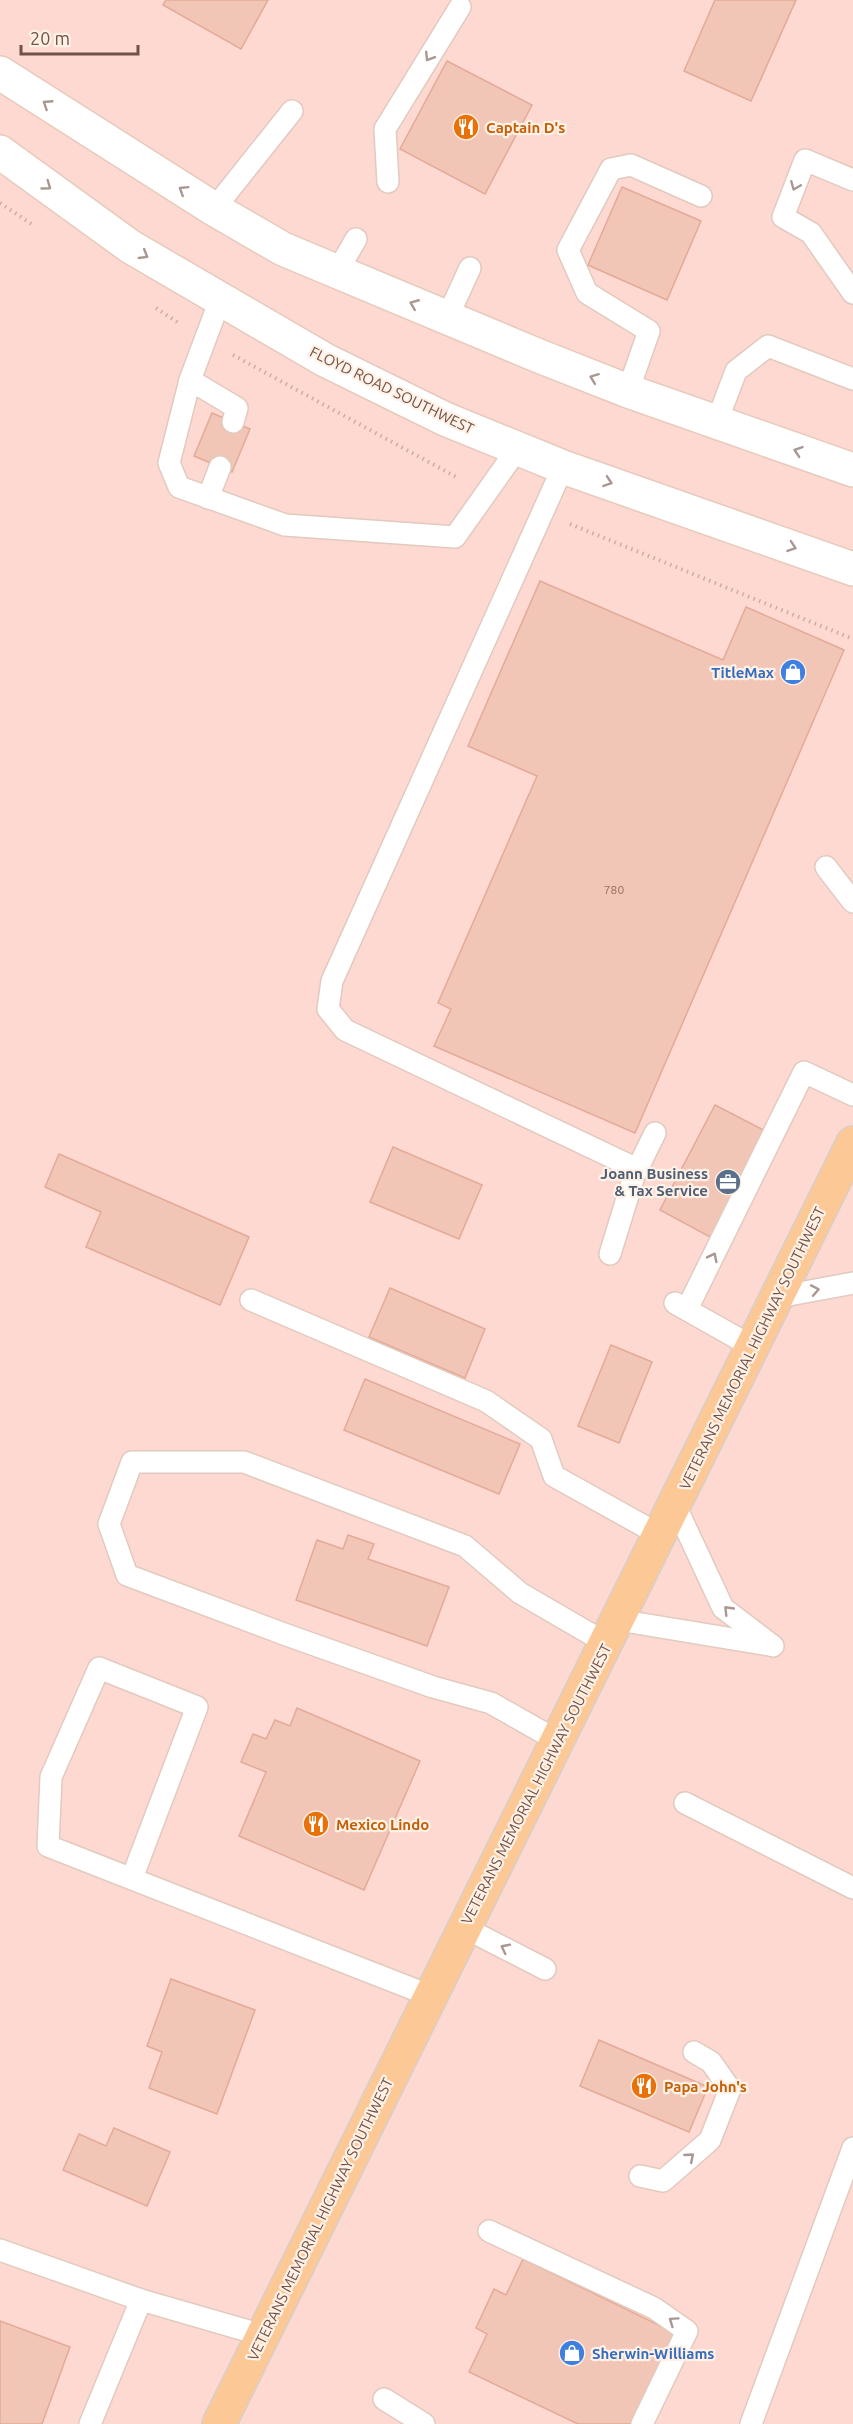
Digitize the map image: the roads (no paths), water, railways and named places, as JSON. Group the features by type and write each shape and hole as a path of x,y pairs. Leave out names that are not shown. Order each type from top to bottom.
{"main road":[{"path":"0,73 214,209 283,249 628,391 853,470"},
{"name":"FLOYD ROAD SOUTHWEST","path":"0,152 131,247 325,360 425,409 563,466 853,569"},
{"name":"VETERANS MEMORIAL HIGHWAY SOUTHWEST","path":"219,2424 853,1143"}],"lane":[{"path":"387,182 385,129 460,7"},
{"path":"214,209 292,111"},
{"path":"853,180 805,160 783,217 811,232 853,293"},
{"path":"628,391 649,331 587,293 568,250 611,169 632,165 701,196"},
{"path":"337,273 356,239"},
{"path":"447,318 470,268"},
{"path":"220,300 190,380 169,463 179,487 285,525 455,537 518,448"},
{"path":"717,421 736,371 768,346 853,378"},
{"path":"190,380 237,408 233,422"},
{"path":"563,466 332,981 328,1010 345,1030 638,1169"},
{"path":"208,498 220,467"},
{"path":"826,867 853,902"},
{"path":"753,1347 680,1306 804,1072 853,1095"},
{"path":"610,1254 638,1169 655,1133"},
{"path":"778,1297 853,1283"},
{"path":"251,1300 486,1401 541,1439 554,1476 660,1535"},
{"path":"558,1741 491,1703 433,1687 305,1642 127,1575 109,1524 132,1462 244,1462 465,1546 520,1593 612,1631 773,1646 723,1608 675,1505"},
{"path":"132,1878 197,1707 99,1668 51,1777 48,1845 431,1996"},
{"path":"685,1803 853,1888"},
{"path":"465,1928 545,1969"},
{"path":"640,2176 663,2181 710,2139 730,2089 711,2062 694,2052"},
{"path":"751,2424 853,2148"},
{"path":"489,2231 654,2308 687,2331 642,2424"},
{"path":"0,2250 141,2300 262,2335"},
{"path":"90,2424 141,2300"},
{"path":"384,2399 424,2424"}],"place":[{"name":"Captain D's","path":"466,127"},
{"name":"TitleMax","path":"793,672"},
{"name":"Joann Business & Tax Service","path":"728,1182"},
{"name":"Mexico Lindo","path":"316,1824"},
{"name":"Papa John's","path":"644,2086"},
{"name":"Sherwin-Williams","path":"572,2353"}]}
